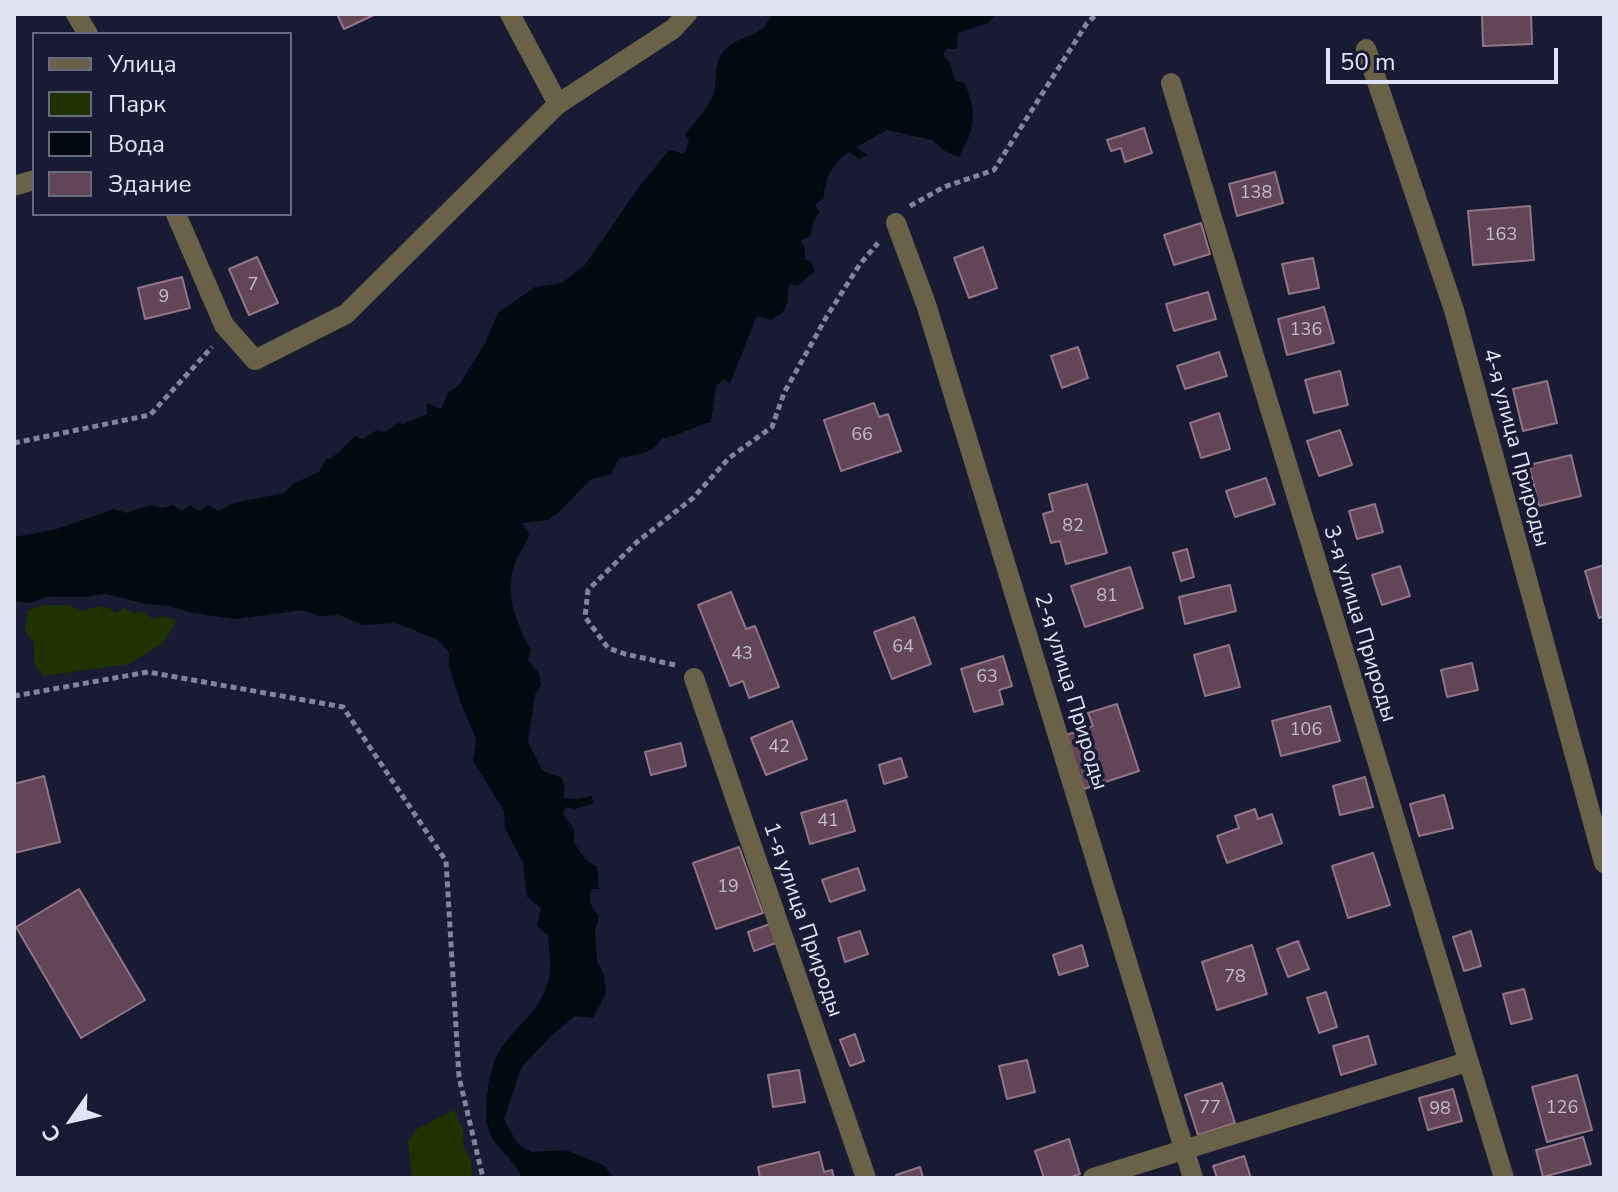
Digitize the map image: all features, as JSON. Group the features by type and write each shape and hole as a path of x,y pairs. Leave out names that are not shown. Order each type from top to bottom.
{"street":[{"path":"76,14 87,32"},
{"path":"510,14 558,104"},
{"path":"177,216 224,325 255,360 346,314 558,104 673,29 687,14"},
{"name":"4-я улица Природы","path":"1366,49 1454,310 1604,863"},
{"name":"3-я улица Природы","path":"1171,83 1504,1178"},
{"name":"2-я улица Природы","path":"896,223 926,304 1193,1178"},
{"name":"1-я улица Природы","path":"694,678 866,1178"},
{"path":"1093,1178 1467,1062"}],"path":[{"path":"694,678 687,668 608,648 585,617 588,590 637,542 693,498 729,458 772,427 784,393 860,264 896,223 902,211 944,187 994,170 1087,23 1097,14"},
{"path":"14,443 150,415 211,348 224,325"},
{"path":"14,696 148,672 343,707 446,861 459,1077 483,1178"}],"green space":[{"path":"45,605 68,605 83,611 98,606 116,613 125,608 132,613 144,612 153,619 164,616 177,621 163,643 129,664 43,676 34,663 34,642 25,631 28,610"},
{"path":"454,1110 463,1130 464,1148 470,1159 473,1178 412,1178 408,1141 417,1129"}],"water":[{"path":"772,14 997,14 988,23 958,33 957,49 946,49 943,55 950,63 955,80 965,84 972,104 971,130 959,157 932,140 887,130 856,147 867,155 859,159 849,152 843,156 830,172 824,198 815,205 820,212 814,220 810,236 800,241 805,248 805,259 811,262 815,271 797,286 789,284 782,313 771,320 757,316 730,383 723,380 716,386 711,422 662,438 643,453 619,458 611,474 591,479 548,520 522,523 529,534 515,563 511,597 516,619 531,650 528,660 539,673 541,685 535,695 528,742 543,771 562,778 565,789 563,798 592,796 593,804 575,809 566,807 563,813 574,830 574,843 586,860 597,867 599,889 592,889 590,900 599,916 595,931 597,961 604,975 606,993 593,1018 575,1016 514,1075 499,1120 510,1140 532,1152 566,1150 603,1165 615,1178 522,1178 488,1128 488,1091 497,1055 540,1001 545,990 550,968 548,935 537,926 541,908 527,897 523,862 505,829 504,811 473,761 476,739 458,696 449,666 449,652 438,640 396,623 363,625 340,615 319,616 303,610 235,619 106,594 45,597 30,603 15,601 14,537 54,530 114,509 127,513 150,505 163,508 173,505 181,511 190,505 199,511 208,505 219,511 234,503 284,493 293,484 319,472 326,459 331,459 355,436 363,439 377,430 385,432 398,423 403,424 427,414 427,403 441,409 448,393 460,384 485,343 498,313 535,287 562,283 585,265 639,187 669,150 684,154 689,141 685,134 705,110 714,93 717,66 724,51 756,33"}],"building":[{"path":"337,14 376,14 344,29"},
{"path":"1482,14 1531,14 1532,44 1483,46"},
{"path":"1144,128 1152,153 1125,162 1121,148 1111,151 1107,140"},
{"path":"1275,172 1283,203 1237,216 1229,184"},
{"path":"1530,206 1534,260 1473,265 1468,211"},
{"path":"1201,223 1210,254 1174,265 1164,235"},
{"path":"983,247 997,288 969,298 954,258"},
{"path":"257,257 278,303 249,315 229,269"},
{"path":"1313,258 1319,288 1289,294 1282,264"},
{"path":"182,277 190,308 145,319 138,288"},
{"path":"1208,292 1216,319 1174,331 1166,304"},
{"path":"1324,307 1334,343 1287,355 1278,319"},
{"path":"1078,347 1088,378 1062,388 1051,356"},
{"path":"1219,352 1227,376 1185,389 1177,366"},
{"path":"1340,371 1348,405 1314,413 1305,380"},
{"path":"1547,381 1557,423 1523,431 1513,389"},
{"path":"874,403 879,417 888,414 901,451 841,471 824,420"},
{"path":"1219,413 1230,449 1201,458 1190,423"},
{"path":"1340,430 1352,465 1319,476 1307,441"},
{"path":"1571,455 1581,496 1539,506 1529,465"},
{"path":"1266,478 1275,504 1235,517 1226,491"},
{"path":"1087,484 1107,553 1066,564 1060,541 1051,543 1043,514 1053,511 1049,494"},
{"path":"1375,504 1383,532 1357,539 1349,511"},
{"path":"1187,549 1194,577 1181,581 1173,553"},
{"path":"1604,565 1604,616 1599,618 1585,571"},
{"path":"1400,566 1410,596 1382,605 1372,575"},
{"path":"1130,567 1143,608 1085,627 1071,586"},
{"path":"1230,585 1236,611 1185,624 1179,597"},
{"path":"731,592 746,629 755,626 779,687 749,698 743,681 730,686 698,605"},
{"path":"914,617 931,664 892,679 874,632"},
{"path":"1229,645 1240,687 1205,696 1194,655"},
{"path":"1003,656 1012,686 999,690 1003,704 974,712 961,669"},
{"path":"1472,663 1478,690 1447,697 1441,670"},
{"path":"1117,704 1139,771 1084,789 1066,735 1093,726 1088,713"},
{"path":"1330,706 1340,741 1281,756 1272,721"},
{"path":"792,721 807,759 766,775 751,738"},
{"path":"681,743 686,766 651,775 645,752"},
{"path":"901,758 907,777 884,784 879,765"},
{"path":"44,776 60,842 14,853 14,784"},
{"path":"1365,777 1373,807 1340,815 1333,786"},
{"path":"1444,795 1453,828 1419,836 1410,804"},
{"path":"846,800 855,831 810,844 801,813"},
{"path":"1255,809 1258,819 1272,814 1282,843 1227,863 1217,836 1239,828 1235,816"},
{"path":"739,847 763,913 716,929 693,863"},
{"path":"1373,853 1390,905 1348,918 1332,866"},
{"path":"858,868 865,890 830,902 822,880"},
{"path":"79,889 145,1000 81,1038 16,927"},
{"path":"770,924 776,943 754,951 748,932"},
{"path":"860,931 868,954 845,962 838,938"},
{"path":"1471,931 1481,966 1464,971 1453,937"},
{"path":"1298,941 1309,969 1288,977 1277,949"},
{"path":"1082,945 1088,966 1059,975 1053,955"},
{"path":"1252,945 1267,994 1217,1010 1202,962"},
{"path":"1524,989 1532,1019 1511,1024 1503,994"},
{"path":"1326,992 1337,1027 1319,1033 1307,998"},
{"path":"855,1034 864,1061 850,1066 840,1040"},
{"path":"1368,1036 1376,1064 1341,1075 1333,1046"},
{"path":"1027,1060 1035,1092 1007,1099 999,1066"},
{"path":"799,1070 805,1102 773,1107 768,1075"},
{"path":"1577,1075 1592,1130 1547,1142 1532,1087"},
{"path":"1222,1083 1235,1123 1198,1135 1185,1095"},
{"path":"1453,1089 1462,1121 1428,1130 1419,1098"},
{"path":"1583,1137 1591,1164 1543,1177 1536,1150"},
{"path":"1069,1139 1080,1174 1068,1178 1044,1178 1035,1151"},
{"path":"819,1152 824,1172 832,1170 834,1178 760,1178 758,1167"},
{"path":"1244,1156 1251,1178 1217,1178 1213,1166"},
{"path":"920,1167 923,1178 897,1178 896,1175"}],"waterway":[{"path":"515,1148 499,1120 517,1066"}]}
